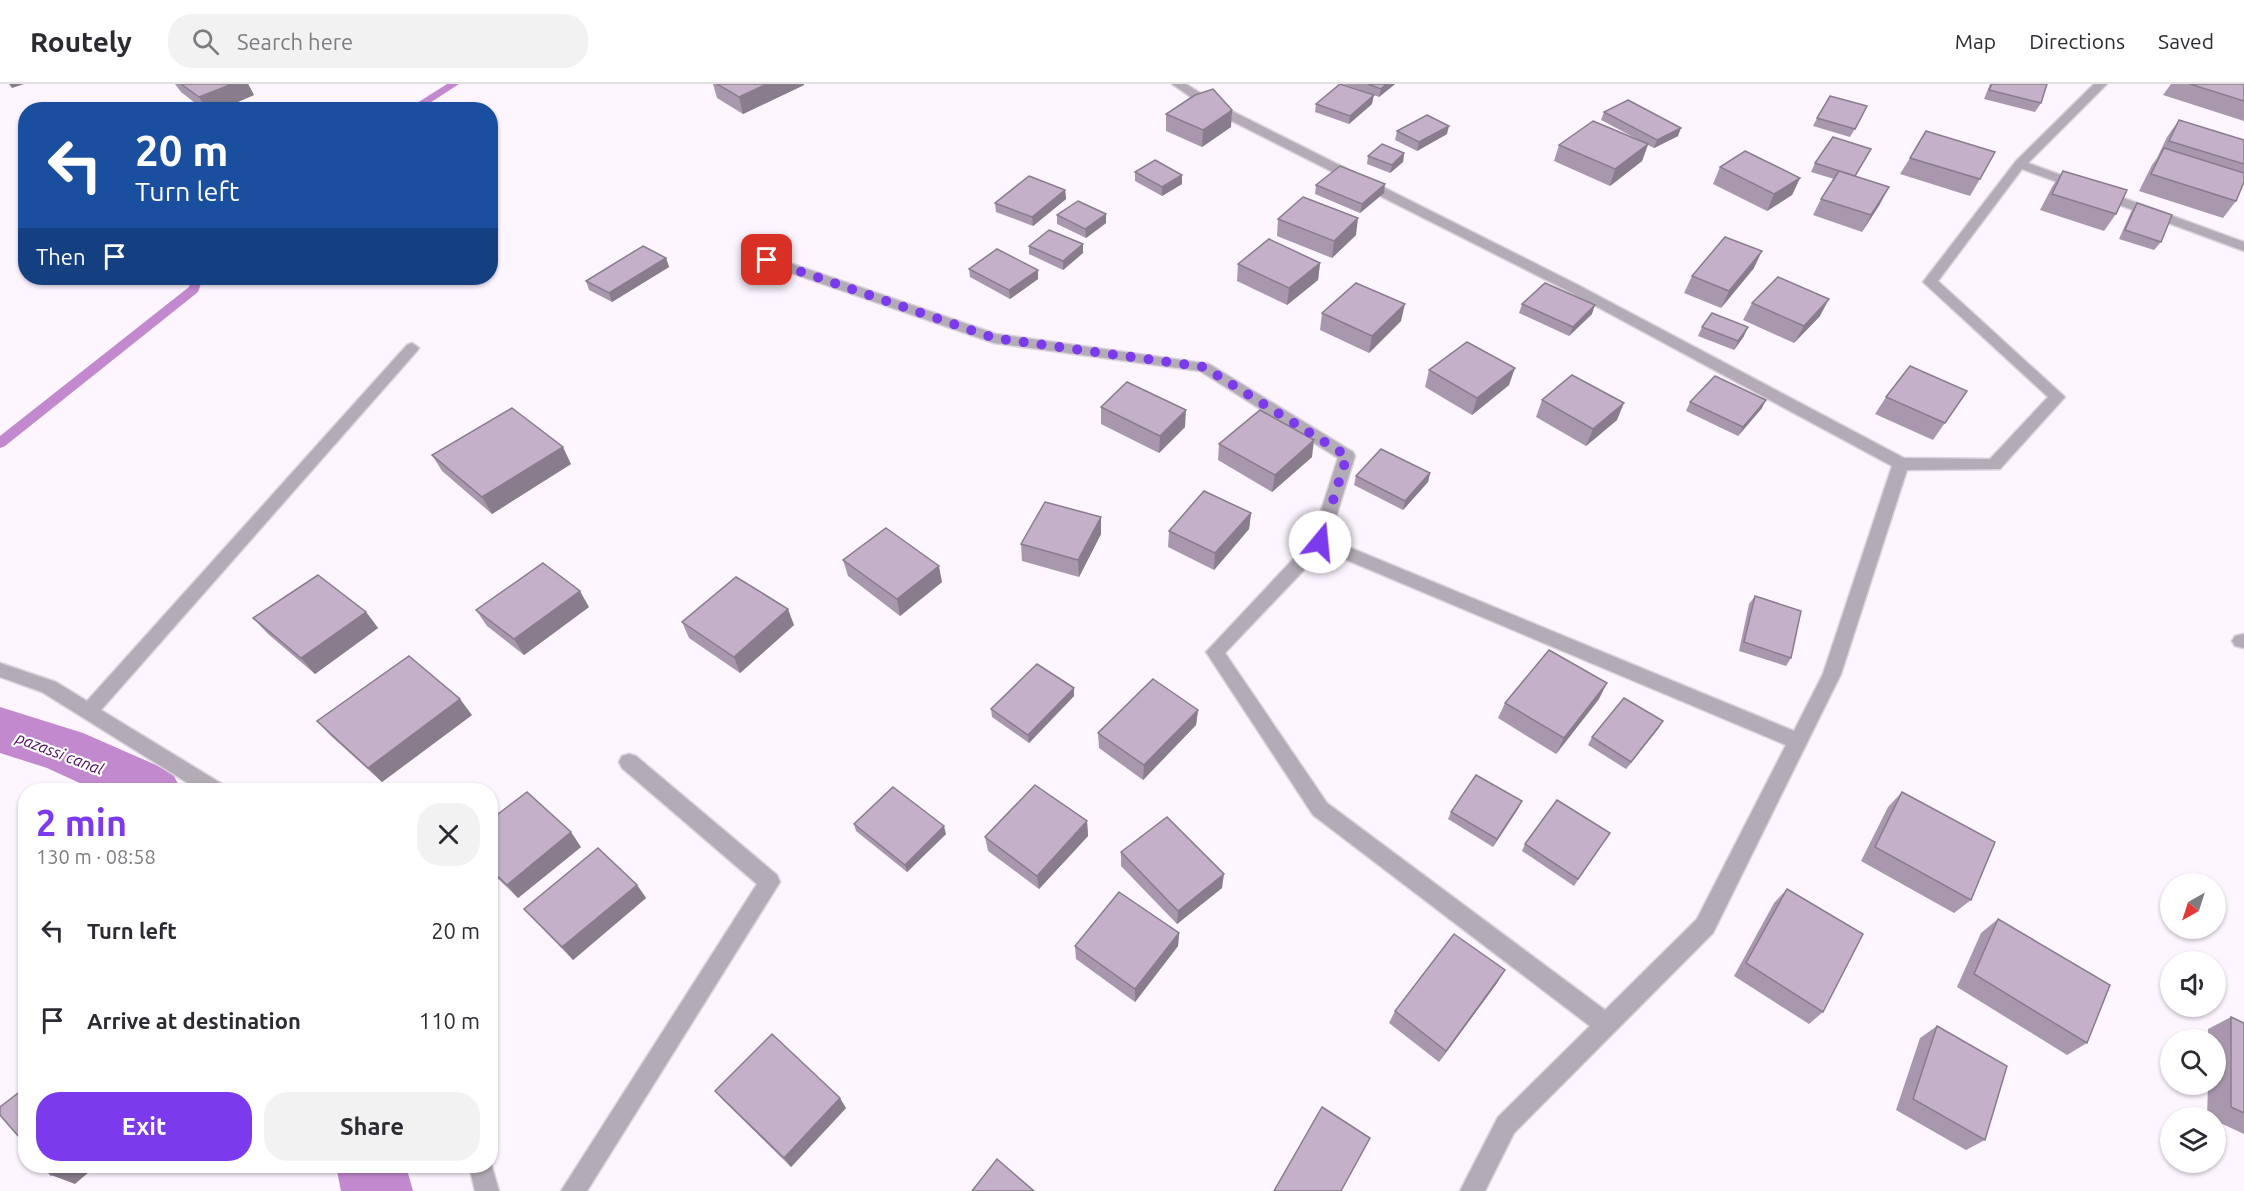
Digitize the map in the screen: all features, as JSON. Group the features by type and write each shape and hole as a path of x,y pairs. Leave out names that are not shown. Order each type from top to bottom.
{"street":[{"path":"1178,84 1212,106 1571,287 1901,464 1994,465 2057,397 1930,282 2020,164 2101,84"},
{"path":"2020,164 2244,247"},
{"path":"767,260 994,338 1204,367 1347,456 1320,542 1215,651 1320,810 1607,1024"},
{"path":"89,711 412,348"},
{"path":"1472,1191 1506,1125 1705,926 1832,674 1901,464"},
{"path":"1320,542 1797,741"},
{"path":"0,670 49,687 204,783"},
{"path":"573,1191 770,882 629,762"},
{"path":"483,1173 487,1191"}],"building":[{"path":"181,84 232,84 199,97"},
{"path":"717,84 767,84 739,97"},
{"path":"1340,84 1374,95 1350,116 1316,104"},
{"path":"1368,84 1386,84 1381,89"},
{"path":"1992,84 2047,84 2041,103 1989,90"},
{"path":"2190,84 2244,84 2244,101"},
{"path":"1213,89 1232,110 1203,130 1166,114 1195,95"},
{"path":"1830,96 1867,106 1855,129 1817,118"},
{"path":"1628,100 1681,128 1657,140 1604,112"},
{"path":"1427,115 1449,126 1419,142 1397,131"},
{"path":"2179,120 2244,140 2244,164 2169,141"},
{"path":"1593,121 1648,144 1615,169 1559,145"},
{"path":"1926,131 1995,152 1980,179 1910,158"},
{"path":"1833,137 1871,149 1855,176 1815,163"},
{"path":"1382,144 1404,153 1392,165 1368,156"},
{"path":"2164,148 2244,173 2244,182 2236,201 2151,174"},
{"path":"1745,151 1800,178 1774,194 1720,167"},
{"path":"1155,160 1182,175 1162,187 1135,172"},
{"path":"1340,166 1385,184 1362,204 1316,185"},
{"path":"1839,171 1889,187 1871,215 1821,199"},
{"path":"2063,171 2127,190 2116,214 2052,194"},
{"path":"1029,176 1065,190 1032,217 995,203"},
{"path":"1303,197 1358,218 1334,241 1278,219"},
{"path":"1078,201 1106,214 1085,229 1057,215"},
{"path":"2137,203 2172,215 2161,242 2125,230"},
{"path":"1049,230 1083,244 1063,261 1029,246"},
{"path":"1725,237 1762,251 1729,291 1692,276"},
{"path":"1269,239 1320,263 1289,288 1238,264"},
{"path":"643,246 666,258 609,293 586,281"},
{"path":"997,249 1038,270 1009,290 969,269"},
{"path":"1778,277 1829,299 1804,326 1752,303"},
{"path":"1356,283 1405,304 1372,336 1322,313"},
{"path":"1545,283 1595,305 1573,327 1522,304"},
{"path":"1712,313 1748,327 1738,341 1702,327"},
{"path":"1467,342 1515,368 1477,398 1429,370"},
{"path":"1910,366 1967,391 1945,423 1886,397"},
{"path":"1572,375 1624,403 1593,429 1542,400"},
{"path":"1715,376 1766,400 1743,427 1690,402"},
{"path":"1127,382 1186,410 1160,436 1101,407"},
{"path":"512,408 563,447 482,497 432,455"},
{"path":"1260,410 1314,440 1275,475 1219,444"},
{"path":"1381,449 1430,473 1405,501 1356,476"},
{"path":"1204,491 1251,513 1215,553 1169,531"},
{"path":"1045,502 1101,517 1078,560 1021,544"},
{"path":"886,528 939,566 897,599 843,560"},
{"path":"543,563 580,591 514,639 476,610"},
{"path":"318,575 366,612 301,658 253,618"},
{"path":"736,577 788,609 734,657 682,622"},
{"path":"1755,596 1801,611 1791,658 1744,642"},
{"path":"1549,650 1607,683 1564,738 1505,703"},
{"path":"409,656 460,699 368,768 317,721"},
{"path":"1037,664 1074,688 1028,735 991,709"},
{"path":"1153,679 1198,710 1144,765 1098,733"},
{"path":"1624,698 1663,721 1631,762 1592,737"},
{"path":"1476,775 1522,801 1497,839 1451,812"},
{"path":"1035,785 1087,821 1037,876 985,837"},
{"path":"893,787 944,826 905,865 854,824"},
{"path":"527,792 571,832 507,885 498,877 498,814"},
{"path":"1902,792 1995,842 1971,900 1875,847"},
{"path":"1557,800 1610,833 1578,879 1525,844"},
{"path":"1167,817 1224,874 1178,911 1121,852"},
{"path":"598,848 637,885 562,947 524,909"},
{"path":"1787,889 1863,934 1823,1012 1746,963"},
{"path":"1119,892 1179,933 1135,989 1075,946"},
{"path":"1998,919 2110,985 2087,1043 1974,974"},
{"path":"1454,934 1505,970 1446,1051 1395,1011"},
{"path":"2231,1017 2244,1023 2244,1113 2231,1107"},
{"path":"1937,1026 2007,1066 1985,1140 1913,1099"},
{"path":"772,1034 840,1098 784,1158 715,1091"},
{"path":"18,1093 18,1136 0,1115 0,1107"},
{"path":"1322,1107 1370,1138 1341,1191 1274,1191"},
{"path":"997,1159 1034,1191 972,1191"}],"waterway":[{"path":"424,102 454,84"},
{"path":"0,443 194,289 195,285"},
{"name":"pazassi canal","path":"0,730 63,750 136,783"},
{"name":"pazassi canal","path":"373,1173 377,1191"}],"route":[{"path":"767,260 994,338 1204,367 1347,456 1320,542"}]}
